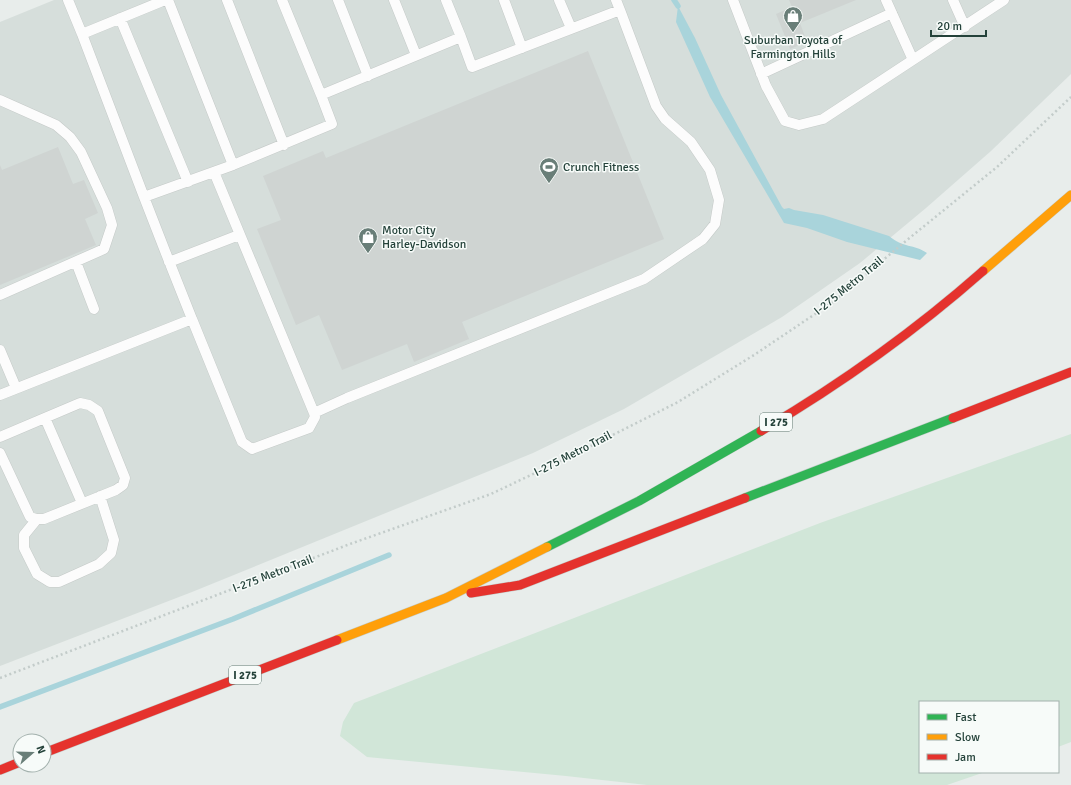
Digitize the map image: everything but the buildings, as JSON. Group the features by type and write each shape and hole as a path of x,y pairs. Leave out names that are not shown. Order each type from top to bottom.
{"highway":[{"name":"I 275","path":"52,750 446,598 639,501 790,414 854,371 918,325 1022,240 1071,195"},
{"path":"446,598 520,585 1071,372"},
{"path":"0,770 12,765"}],"lane":[{"path":"68,0 169,262 242,442 252,449 309,428 315,417 214,172"},
{"path":"82,34 165,0"},
{"path":"168,0 233,165"},
{"path":"227,0 284,145"},
{"path":"144,197 233,165 332,124 282,0"},
{"path":"338,0 368,76"},
{"path":"394,0 416,55"},
{"path":"446,0 472,67 620,10"},
{"path":"504,0 522,48"},
{"path":"559,0 571,28"},
{"path":"314,413 347,398 644,279 703,239 715,224 719,200 710,170 691,142 665,119 656,106 616,0"},
{"path":"733,0 766,86 785,121 799,124 823,119 1004,0"},
{"path":"886,0 913,60"},
{"path":"953,0 965,26"},
{"path":"762,74 892,13"},
{"path":"120,18 188,182"},
{"path":"321,96 461,37"},
{"path":"0,100 56,125 70,137 85,159 107,208 112,225 104,249 0,296"},
{"path":"169,262 239,235"},
{"path":"76,262 94,309"},
{"path":"0,395 192,319"},
{"path":"0,350 16,388"},
{"path":"0,437 80,403 89,405 98,411 125,478 123,485 116,490 44,519 37,519 30,517 0,452"},
{"path":"45,418 82,503"},
{"path":"37,519 24,535 24,548 37,574 50,582 59,582 99,564 111,553 114,540 100,496"}],"path":[{"name":"I-275 Metro Trail","path":"0,678 350,544 498,491 574,455 678,402 754,355 833,302 997,168 1071,96"}],"shaded area":[{"path":"54,0 1071,0 1071,74 991,151 860,263 782,317 624,409 533,453 192,592 0,666 0,22"}],"green space":[{"path":"1071,434 1071,742 1059,747 1059,701 919,701 919,773 982,773 947,785 647,785 367,757 340,736 343,722 354,703 820,523"}],"water":[{"path":"678,6 695,38 721,95 782,207 784,209 789,208 823,215 889,236 894,240 918,248 927,253 920,260 847,242 807,228 784,223 710,97 676,22"}],"waterway":[{"path":"674,0 678,6"},
{"path":"0,707 233,619 389,555"}],"traffic: fast":[{"path":"745,498 953,418"},
{"path":"547,547 639,501 761,431"}],"traffic: slow":[{"path":"983,271 1071,195"},
{"path":"337,640 446,598 547,547"}],"traffic: jam":[{"path":"761,431 819,395 876,356 931,315 983,271"},
{"path":"953,418 1071,372"},
{"path":"471,593 520,585 745,498"},
{"path":"52,750 337,640"},
{"path":"0,770 12,765"}],"place":[{"name":"Suburban Toyota of Farmington Hills","path":"793,33"},
{"name":"Crunch Fitness","path":"549,184"},
{"name":"Motor City Harley-Davidson","path":"368,254"}]}
